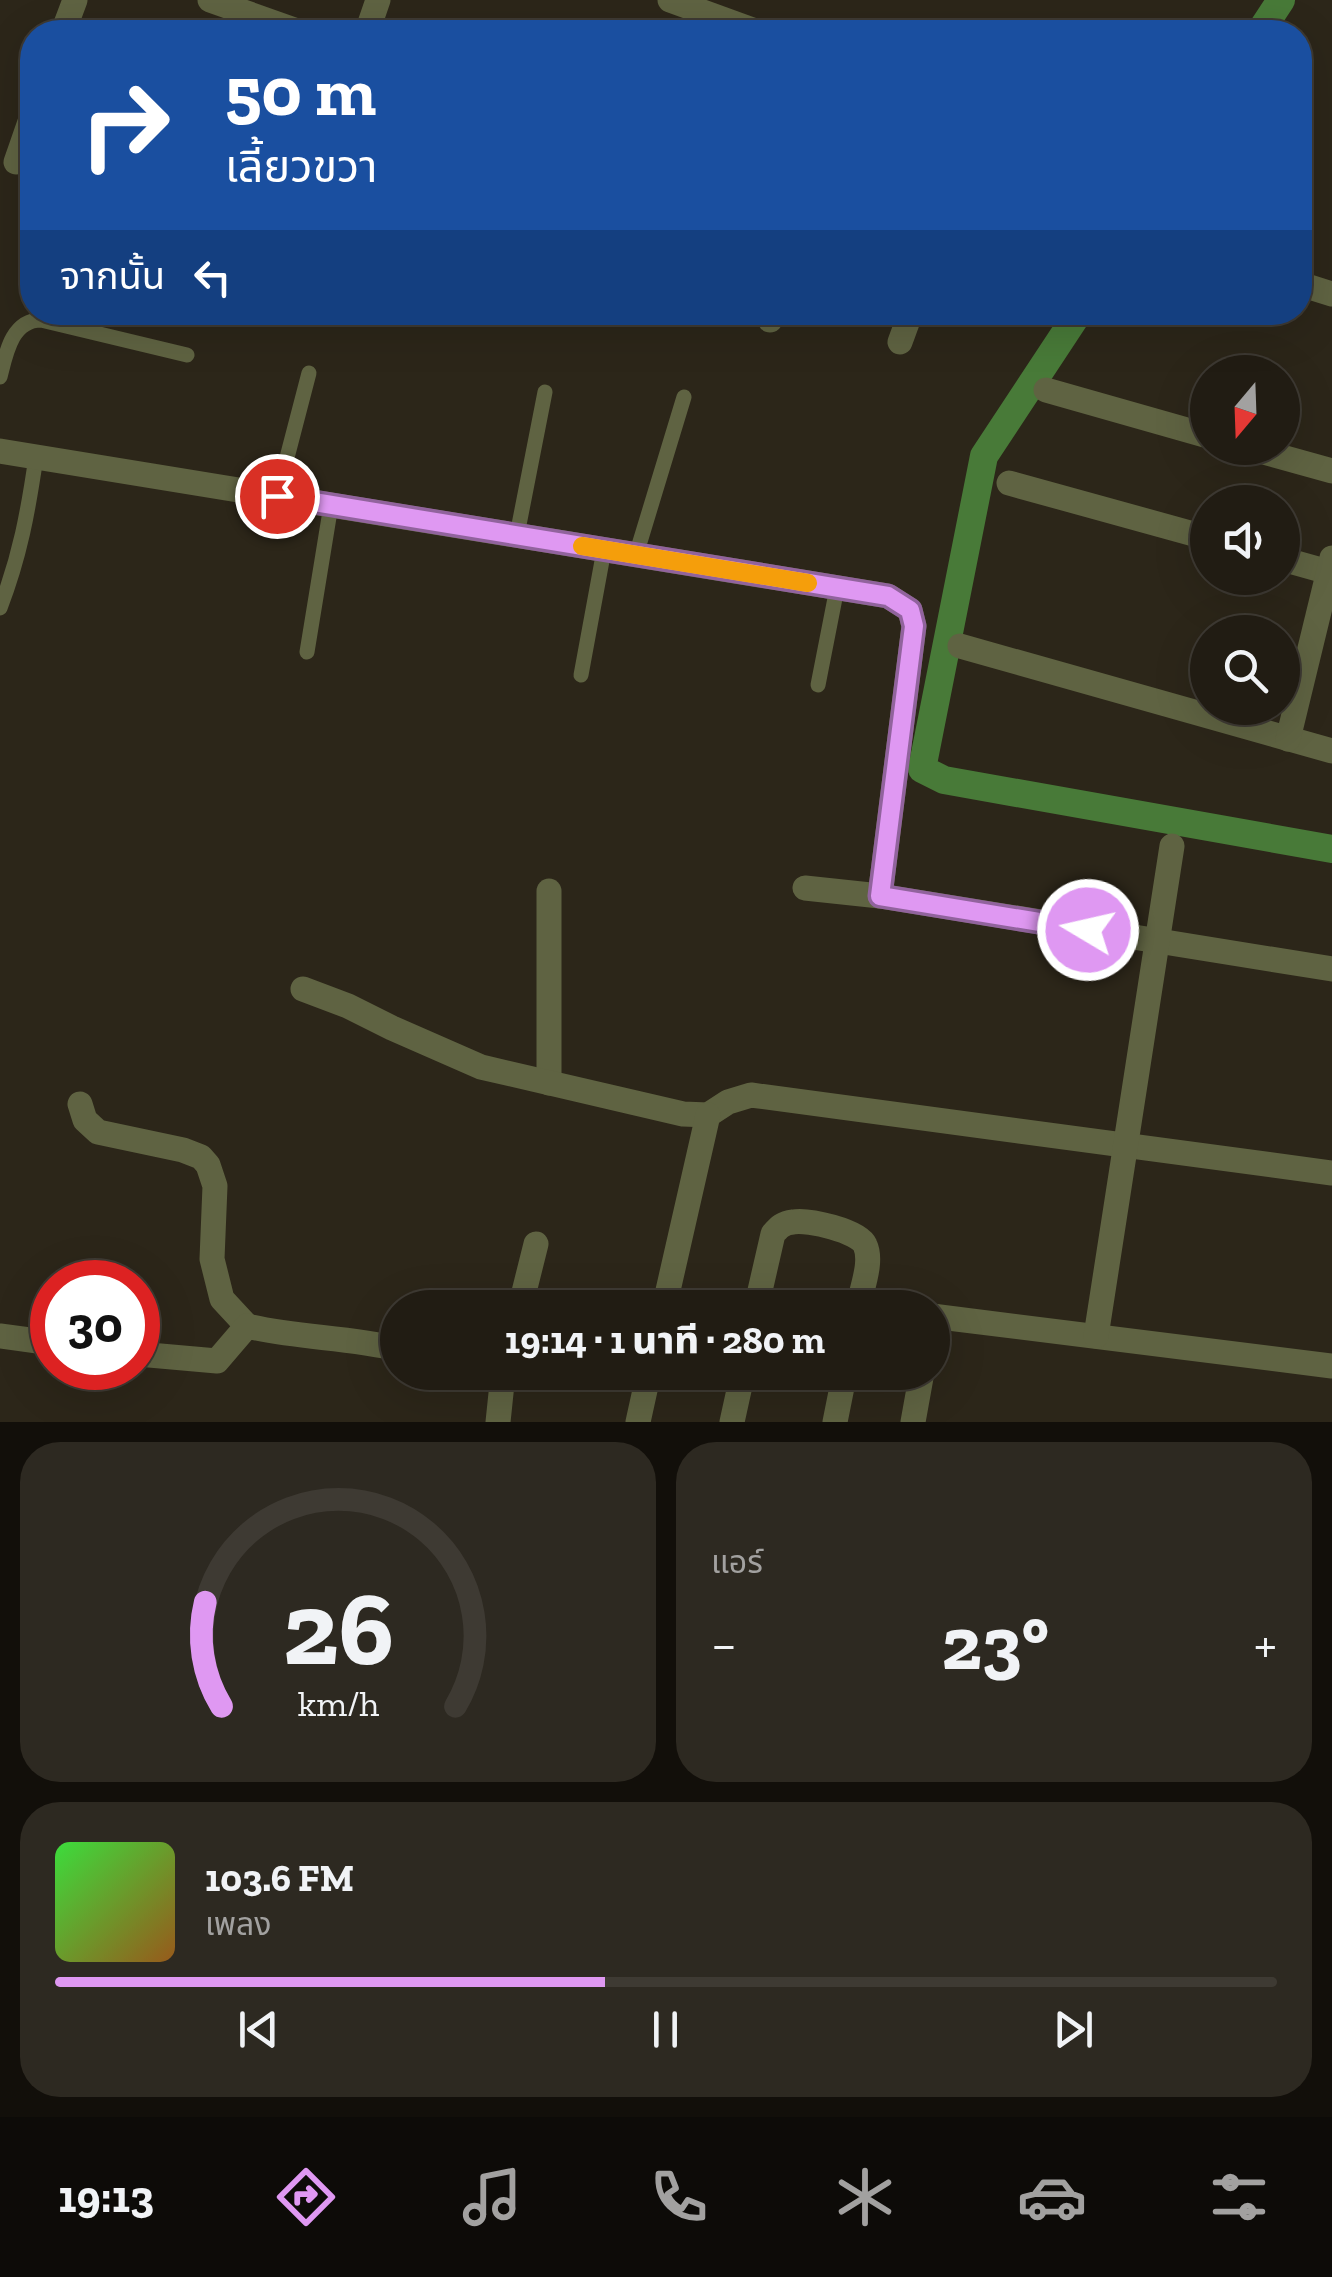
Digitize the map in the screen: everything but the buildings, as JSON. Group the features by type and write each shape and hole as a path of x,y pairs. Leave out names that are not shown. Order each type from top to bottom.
{"street":[{"path":"210,0 252,20"},
{"path":"670,0 725,20"},
{"path":"16,162 20,150"},
{"path":"900,342 907,325"},
{"path":"1046,390 1190,431"},
{"path":"0,451 888,596 910,610 914,626 880,896"},
{"path":"1300,462 1332,471"},
{"path":"1010,483 1190,533"},
{"path":"1288,739 1331,568 1300,562"},
{"path":"960,646 1332,752"},
{"path":"1096,1336 1172,846"},
{"path":"805,888 880,896 1332,969"},
{"path":"548,891 549,1082"},
{"path":"303,989 480,1067 683,1114 708,1115 751,1094 1332,1173"},
{"path":"80,1104 85,1120 98,1132 183,1150 201,1157 208,1166 215,1186 212,1259 222,1299 247,1326 279,1334 380,1344"},
{"path":"668,1290 708,1115"},
{"path":"760,1290 773,1234 780,1226 798,1220 844,1230 863,1240 868,1250 864,1290"},
{"path":"524,1290 536,1244"},
{"path":"950,1319 1332,1366"},
{"path":"160,1356 216,1361 247,1326"},
{"path":"0,1336 30,1340"},
{"path":"498,1422 500,1390"},
{"path":"638,1422 645,1390"},
{"path":"732,1422 738,1390"},
{"path":"835,1422 841,1390"},
{"path":"913,1422 919,1390"}],"lane":[{"path":"0,376 21,325"},
{"path":"62,325 186,355"},
{"path":"277,496 309,372"},
{"path":"516,535 546,392"},
{"path":"636,555 684,396"},
{"path":"0,608 26,527 36,457"},
{"path":"307,652 331,505"},
{"path":"581,675 604,550"},
{"path":"818,685 837,588"}],"waterway":[{"path":"1268,20 1281,0"},
{"path":"1070,325 984,456 922,769 944,780 1332,849"}],"slow traffic":[{"path":"582,546 808,583"}],"route":[{"path":"277,496 888,596 910,610 914,626 880,896 1088,930"}]}
